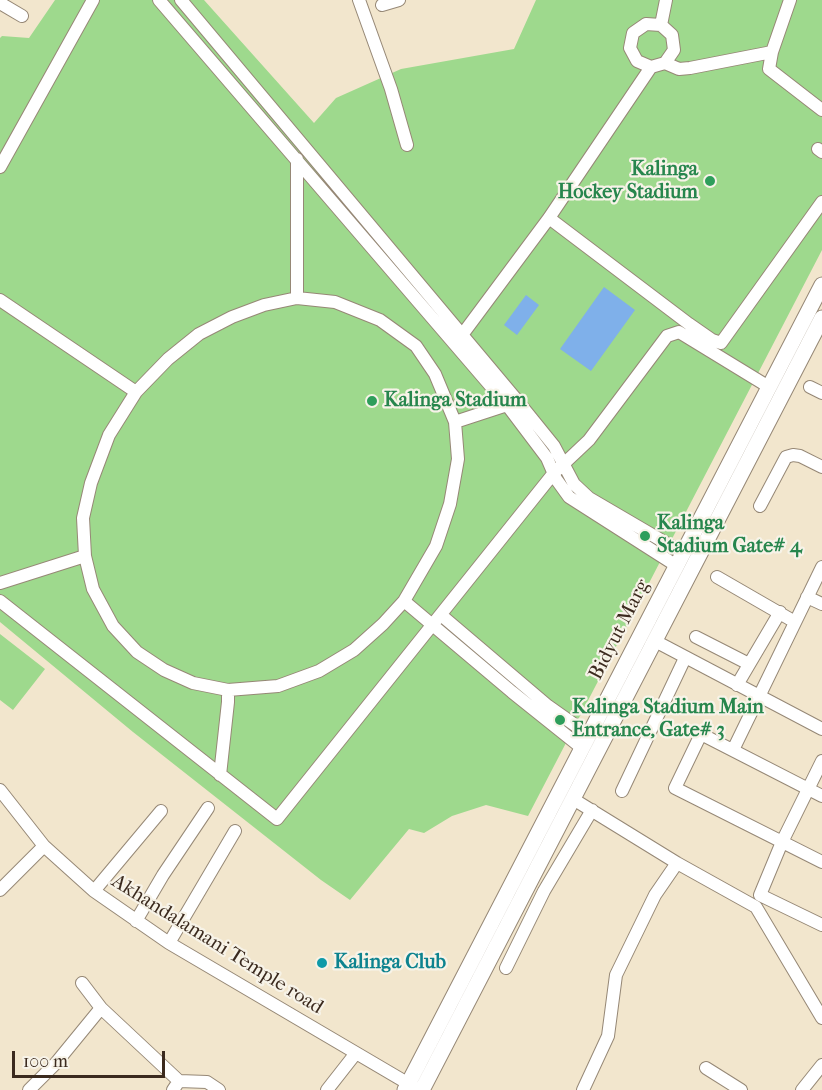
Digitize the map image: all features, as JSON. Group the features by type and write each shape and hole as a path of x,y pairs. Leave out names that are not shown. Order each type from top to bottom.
{"main road":[{"name":"Bidyut Marg","path":"414,1088 586,742 822,285"},
{"name":"Bidyut Marg","path":"414,1088 573,799 822,318"}],"street":[{"path":"0,167 93,0"},
{"path":"159,0 507,405 547,458 553,474 569,496 680,560"},
{"path":"181,0 464,334 554,447 569,478 589,498 680,560"},
{"path":"359,0 391,89 407,145"},
{"path":"382,5 399,0"},
{"path":"661,25 666,0"},
{"path":"790,0 772,52 769,69 822,111"},
{"path":"0,3 22,16"},
{"path":"665,63 674,50 672,35 661,25 645,24 633,33 630,48 637,61 651,67 665,63 679,69 690,68 772,52"},
{"path":"455,345 549,218 651,67"},
{"path":"297,298 297,161 301,143"},
{"path":"549,218 689,324 712,340 721,343 822,202"},
{"path":"297,298 335,302 368,315 380,320 416,346 435,374 454,422 458,459 450,504 436,546 404,601 354,650 319,671 278,686 228,690 193,683 164,670 137,652 113,626 93,589 85,556 83,518 91,483 110,435 136,392 168,359 199,334 232,317 264,305 297,298"},
{"path":"0,300 136,392"},
{"path":"0,601 277,819 553,474 589,440 667,336 679,332 770,387"},
{"path":"810,387 822,393"},
{"path":"454,422 507,405"},
{"path":"760,507 786,457 800,456 822,467"},
{"path":"0,583 85,556"},
{"path":"733,750 822,567"},
{"path":"717,578 795,622"},
{"path":"807,597 822,604"},
{"path":"404,601 437,620 512,692 586,742"},
{"path":"737,685 780,612"},
{"path":"696,637 749,664"},
{"path":"655,641 822,729"},
{"path":"622,791 685,657"},
{"path":"220,775 228,690"},
{"path":"822,796 701,734 675,788 822,862"},
{"path":"822,761 782,843 760,895 822,925"},
{"name":"Akhandalamani Temple road","path":"0,790 44,846 94,891 135,921 414,1088"},
{"path":"573,799 676,863 756,907 822,1018"},
{"path":"135,921 208,808"},
{"path":"506,968 544,891 592,810"},
{"path":"94,891 161,811"},
{"path":"169,943 235,831"},
{"path":"0,890 44,846"},
{"path":"583,1090 608,1036 616,975 655,895 676,863"},
{"path":"82,983 100,1008 176,1085 207,1082 219,1090"},
{"path":"29,1090 56,1063 100,1008"},
{"path":"327,1090 356,1053"},
{"path":"802,1090 822,1065"},
{"path":"706,1068 741,1090"}],"green space":[{"name":"Kalinga Stadium","path":"55,0 204,0 314,123 336,98 401,69 514,49 536,0 822,0 822,250 528,816 486,805 452,816 424,833 409,829 350,900 321,880 133,732 0,622 0,38 2,36 29,38"},
{"path":"0,634 45,669 13,710 0,700"}],"water":[{"path":"604,287 635,310 591,371 560,349"},
{"path":"526,295 539,305 517,335 504,325"}],"place":[{"name":"Kalinga Hockey Stadium","path":"710,181"},
{"name":"Kalinga Stadium","path":"372,401"},
{"name":"Kalinga Stadium Gate# 4","path":"645,536"},
{"name":"Kalinga Stadium Main Entrance, Gate# 3","path":"560,720"},
{"name":"Kalinga Club","path":"322,963"}]}
